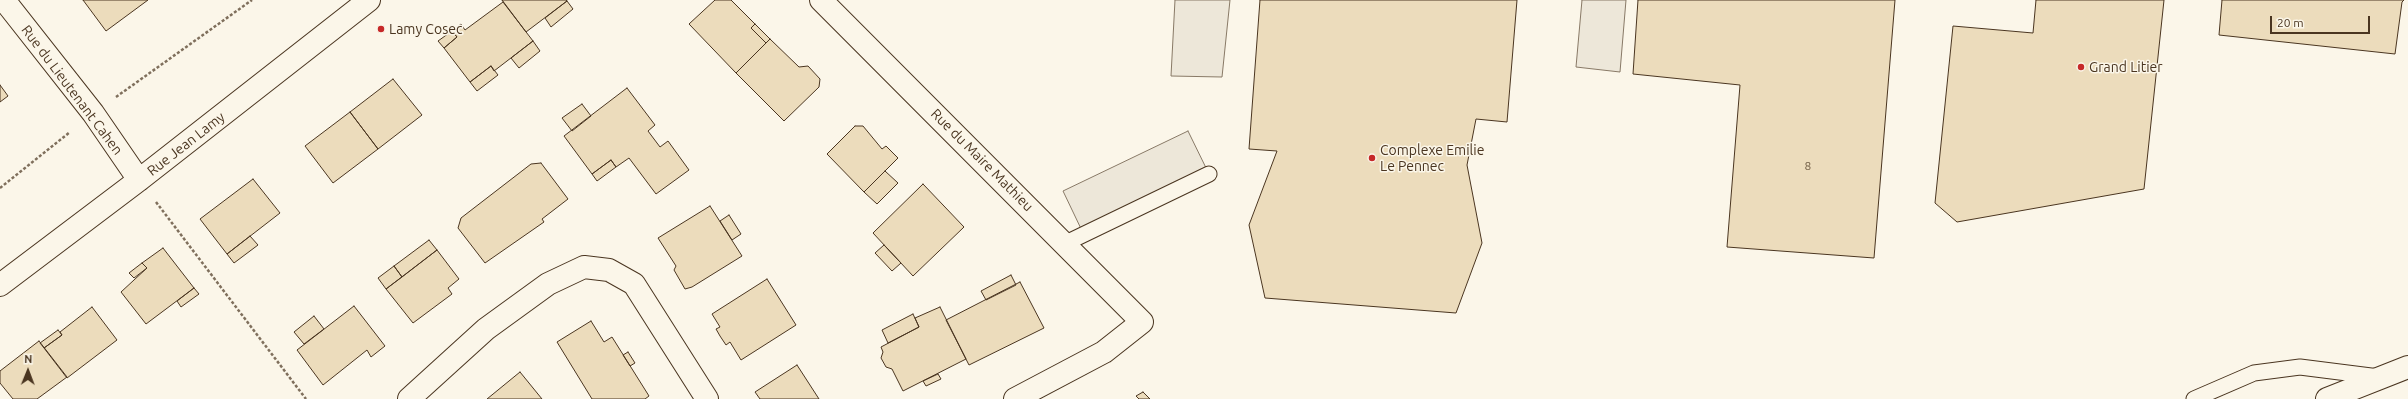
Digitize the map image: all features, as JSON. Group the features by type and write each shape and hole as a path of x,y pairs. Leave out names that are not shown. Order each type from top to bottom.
{"street":[{"name":"Rue du Lieutenant Cahen","path":"4,0 93,114 139,180"},
{"name":"Rue Jean Lamy","path":"0,285 139,180 369,0"},
{"name":"Rue du Maire Mathieu","path":"821,0 1066,244 1142,322 1104,352 1015,399"},
{"path":"409,399 486,329 548,284 584,267 609,270 634,284 707,399"},
{"path":"2327,399 2408,367"}],"lane":[{"path":"1066,244 1209,174"},
{"path":"2194,399 2254,373 2300,367 2380,377"}],"path":[{"path":"0,188 93,114 252,0"},
{"path":"139,180 306,399"}],"shaded area":[{"path":"1175,0 1230,0 1222,77 1171,76"},
{"path":"1582,0 1626,0 1620,72 1576,67"},
{"path":"1188,131 1209,174 1084,235 1063,191"}],"building":[{"path":"83,0 148,0 106,31"},
{"path":"502,0 566,0 567,1 526,32"},
{"path":"715,0 731,0 755,24 751,28 766,43 736,73 689,24"},
{"name":"Complexe Emilie Le Pennec","path":"1260,0 1517,0 1507,122 1476,119 1467,165 1482,243 1456,313 1265,298 1249,225 1277,151 1249,149"},
{"path":"1638,0 1895,0 1874,258 1727,247 1740,85 1633,74"},
{"path":"2036,0 2164,0 2144,189 1957,222 1935,203 1953,26 2033,33"},
{"path":"2222,0 2404,0 2402,2 2395,54 2219,35"},
{"path":"567,1 573,9 551,27 545,18"},
{"path":"503,2 533,41 494,71 491,66 470,82 444,48 457,37 452,31 461,24 465,30"},
{"path":"755,24 770,39 766,43 751,28"},
{"path":"452,31 457,37 444,48 438,41"},
{"path":"770,39 799,67 808,66 820,79 819,87 784,121 736,73"},
{"path":"533,41 540,51 519,68 511,58"},
{"path":"491,66 498,75 477,91 470,82"},
{"path":"393,79 422,115 378,149 350,112"},
{"path":"0,85 8,96 0,102"},
{"path":"627,88 655,125 648,131 660,147 668,141 689,170 656,194 629,158 616,167 611,160 592,174 564,136"},
{"path":"582,104 591,116 572,131 562,118"},
{"path":"350,112 378,149 333,183 305,146"},
{"path":"855,126 863,126 882,149 886,146 898,158 864,192 827,154"},
{"path":"611,160 616,167 597,181 592,174"},
{"path":"541,163 568,199 542,219 544,222 485,263 458,228 461,218 531,164"},
{"path":"885,171 898,183 877,204 864,192"},
{"path":"253,179 280,213 227,254 200,219"},
{"path":"923,184 964,227 913,276 873,233"},
{"path":"710,206 742,256 692,287 685,289 674,270 676,266 658,238"},
{"path":"729,215 741,234 732,240 720,221"},
{"path":"250,236 258,245 234,263 227,254"},
{"path":"429,240 437,250 402,277 394,266"},
{"path":"884,245 901,263 892,271 875,253"},
{"path":"163,248 194,288 146,324 121,292 147,268 142,263"},
{"path":"437,250 459,279 448,288 452,294 413,323 386,289"},
{"path":"142,263 147,268 134,278 129,273"},
{"path":"394,266 402,277 386,289 378,278"},
{"path":"1011,275 1016,285 986,300 981,291"},
{"path":"767,279 796,325 741,360 730,342 726,345 720,336 716,329 720,327 712,314"},
{"path":"1020,282 1044,328 969,365 946,320"},
{"path":"194,288 199,294 181,307 177,301"},
{"path":"354,306 385,346 371,357 367,350 323,385 297,350"},
{"path":"92,307 117,340 67,378 44,348 62,335 60,332"},
{"path":"940,307 966,359 903,391 892,369 886,367 881,358 883,352 881,347 919,327 915,318"},
{"path":"913,314 919,327 888,343 882,330"},
{"path":"314,316 324,329 304,344 294,332"},
{"path":"591,321 604,342 612,337 649,396 645,399 592,399 557,342"},
{"path":"58,330 62,335 44,348 40,343"},
{"path":"39,341 67,377 37,399 13,399 0,383 0,371"},
{"path":"628,352 635,363 630,366 623,355"},
{"path":"797,365 819,399 760,399 755,392"},
{"path":"520,372 542,399 487,399"},
{"path":"938,374 941,379 926,386 923,381"},
{"path":"1143,392 1150,399 1139,399 1136,396"}],"place":[{"name":"Lamy Cosec","path":"381,29"},
{"name":"Grand Litier","path":"2081,67"},
{"name":"Complexe Emilie Le Pennec","path":"1372,158"}]}
